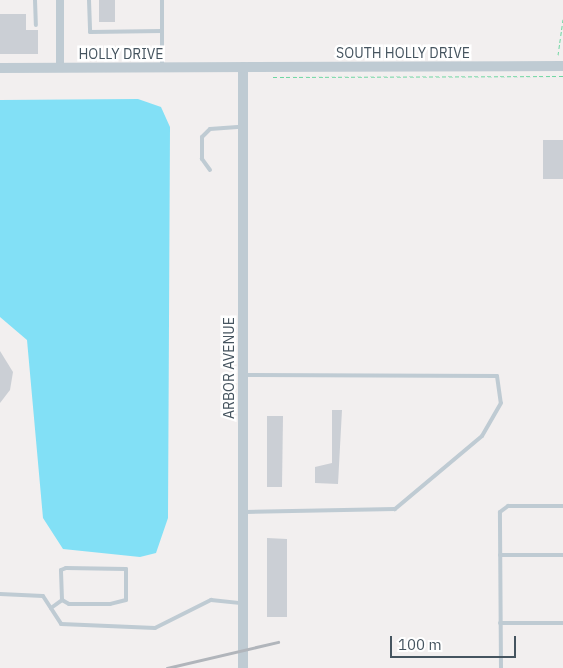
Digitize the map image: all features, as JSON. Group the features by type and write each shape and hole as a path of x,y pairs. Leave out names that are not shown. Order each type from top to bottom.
{"street":[{"path":"60,0 60,68"},
{"name":"SOUTH HOLLY DRIVE","path":"243,67 561,66"},
{"name":"HOLLY DRIVE","path":"0,68 243,67"},
{"name":"ARBOR AVENUE","path":"243,67 243,668"}],"lane":[{"path":"36,0 36,25"},
{"path":"89,0 90,32 162,31"},
{"path":"162,0 162,67"},
{"path":"210,170 202,160 202,137 210,129 243,127"},
{"path":"243,375 497,376 502,403 482,436 395,509 243,512"},
{"path":"500,668 500,512 508,506 563,506"},
{"path":"500,555 563,555"},
{"path":"66,568 126,569 126,600 110,604 69,604 62,600 61,570 66,568"},
{"path":"0,594 43,596 61,624 155,628 211,600 243,603"},
{"path":"50,608 62,600"},
{"path":"500,623 563,623"}],"path":[{"path":"561,66 563,19"},
{"path":"273,77 563,76"}],"water":[{"path":"138,99 161,107 170,127 168,518 156,553 140,557 63,549 43,518 27,340 0,317 0,100"}],"building":[{"path":"99,0 115,0 115,22 99,22"},
{"path":"0,14 26,14 26,30 38,30 38,54 0,54"},
{"path":"543,140 563,140 563,179 543,179"},
{"path":"0,351 13,372 10,390 0,403"},
{"path":"332,410 342,410 338,484 315,483 315,467 332,463"},
{"path":"267,416 283,416 282,487 267,487"},
{"path":"267,538 287,539 287,617 267,617"}],"railway":[{"path":"167,668 278,642"}]}
